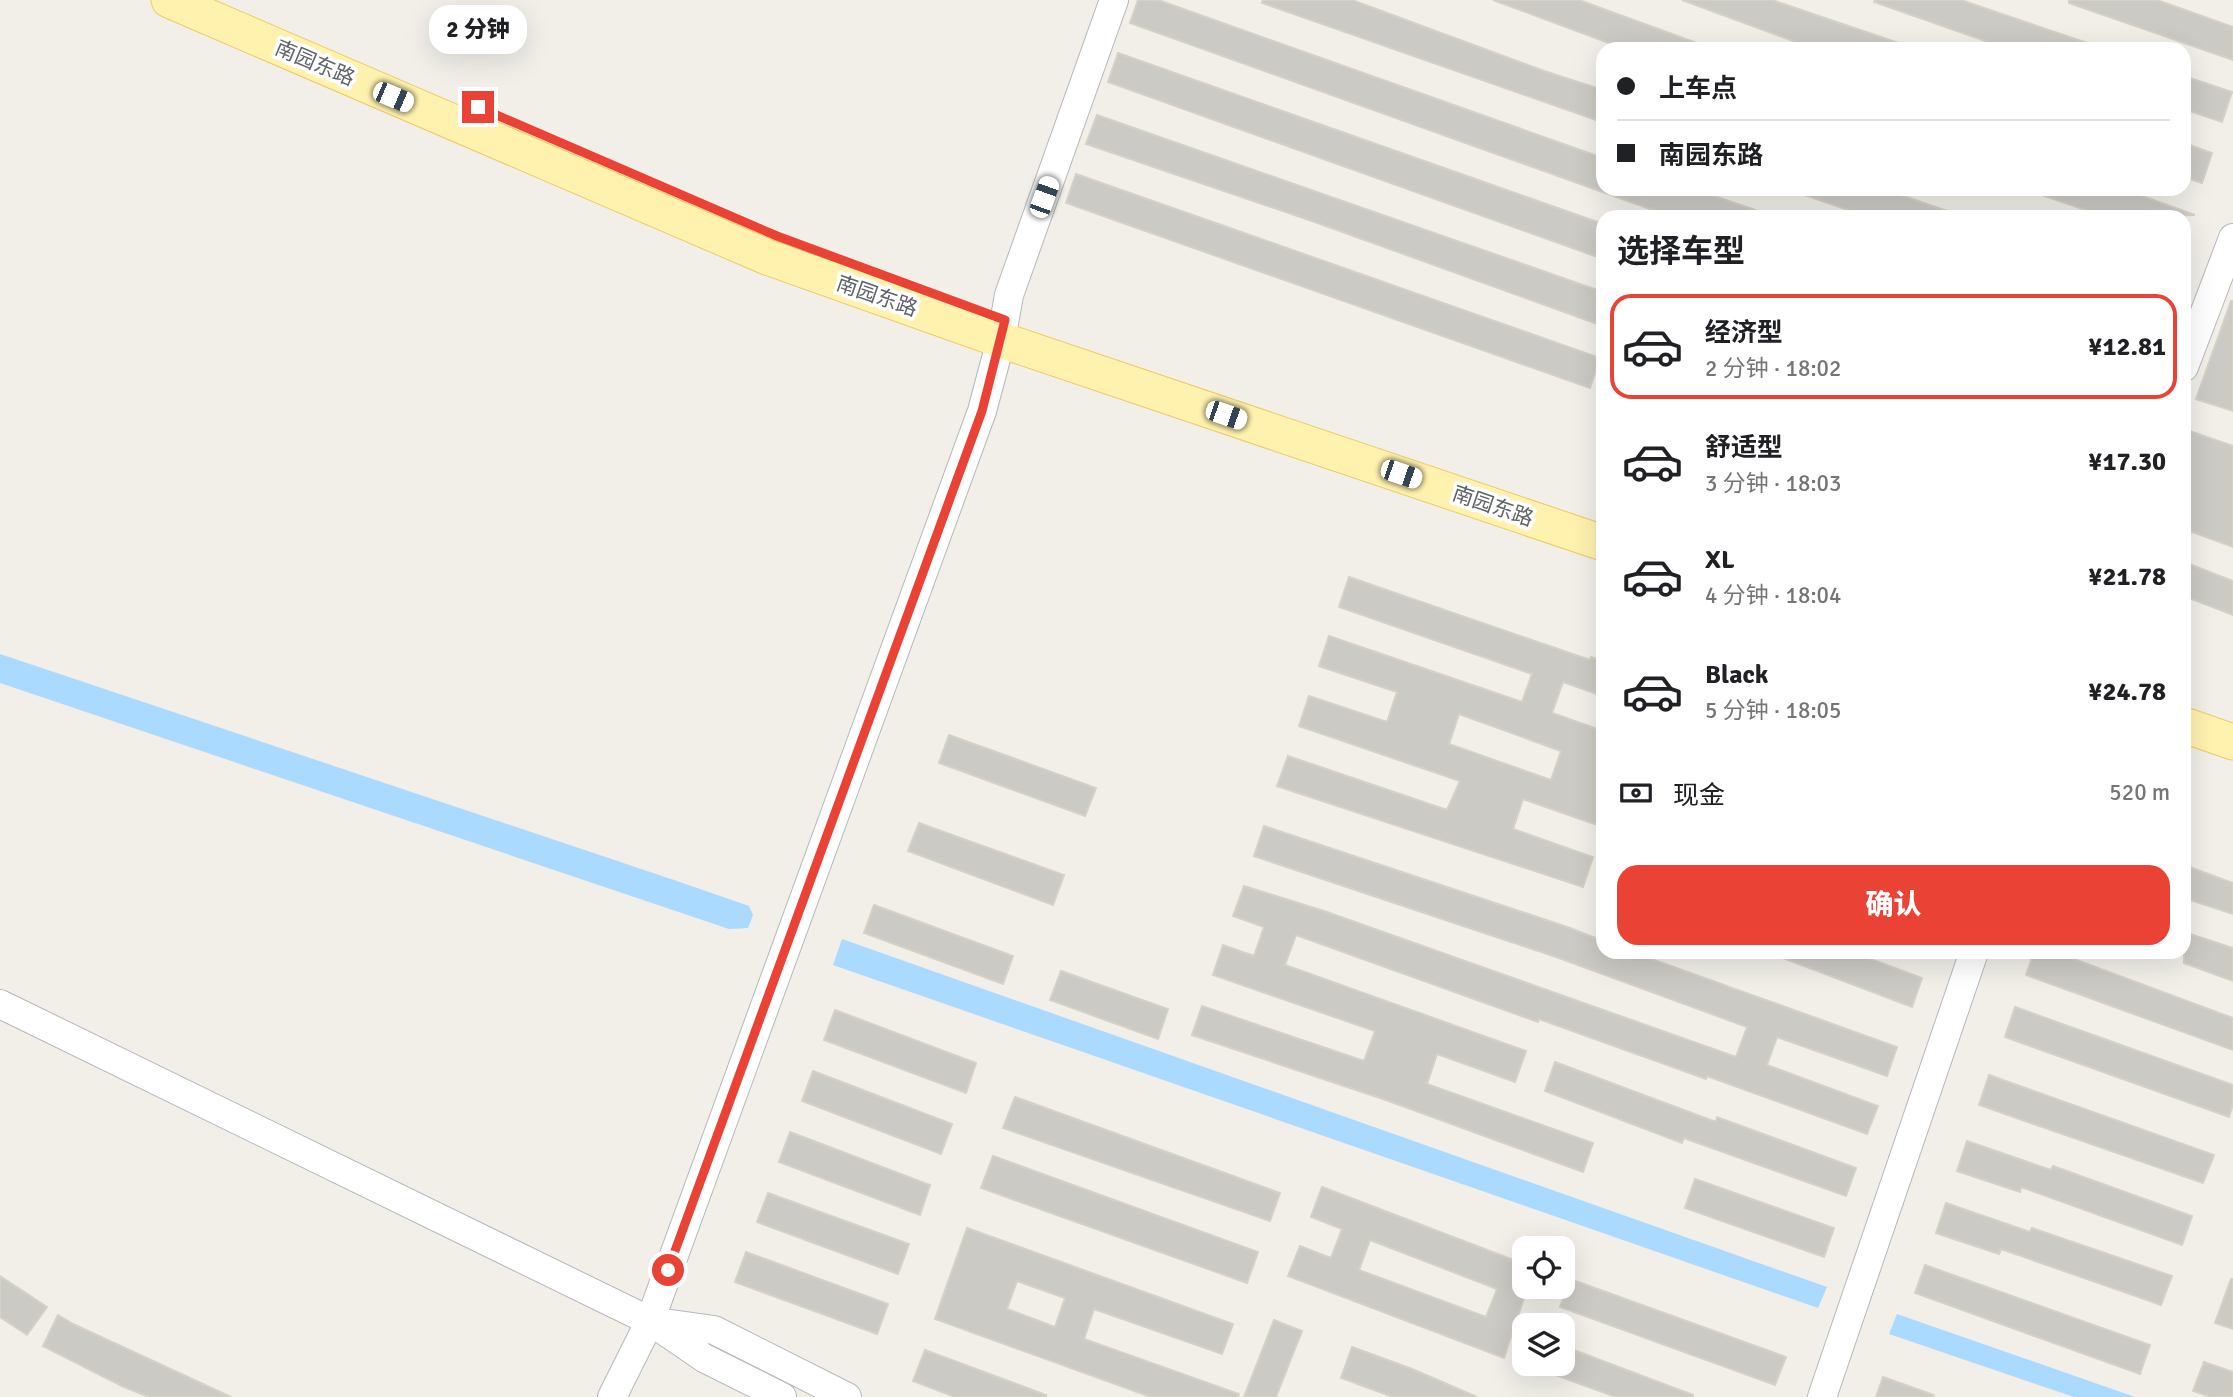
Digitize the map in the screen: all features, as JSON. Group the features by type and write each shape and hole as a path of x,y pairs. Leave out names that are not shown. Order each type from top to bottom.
{"main road":[{"name":"南园东路","path":"169,0 767,257 1003,330 1596,524"},
{"name":"南园东路","path":"229,0 777,236 1003,330 1596,541"},
{"path":"2191,727 2233,742"},
{"path":"2191,746 2233,761"}],"street":[{"path":"612,1397 650,1321 982,411 1009,295 1114,0"},
{"path":"2191,349 2233,238"},
{"path":"1822,1397 1972,959"},
{"path":"0,1004 650,1321 704,1358 782,1397"},
{"path":"650,1321 714,1330 847,1397"}],"water":[{"path":"0,654 674,880 749,906 753,915 748,928 729,929 0,683"},
{"path":"842,939 1827,1287 1818,1308 833,965"},
{"path":"1897,1314 2135,1397 2074,1397 1889,1334"}],"building":[{"path":"1138,0 1158,0 1596,156 1596,190 1130,23"},
{"path":"1263,0 1352,0 1596,88 1596,120 1262,3"},
{"path":"1493,0 1579,0 1694,42 1606,42"},
{"path":"1682,0 1772,0 1895,42 1796,42"},
{"path":"1961,0 2084,42 1988,42 1874,2"},
{"path":"2069,0 2157,0 2233,27 2233,60 2191,45 2191,42 2181,42 2069,3"},
{"path":"1118,53 1596,222 1596,256 1108,82"},
{"path":"2191,78 2232,92 2222,122 2191,111"},
{"path":"1097,115 1596,290 1596,323 1312,221 1086,144"},
{"path":"2191,146 2212,153 2202,183 2191,179"},
{"path":"1076,174 1596,357 1596,370 1590,388 1066,203"},
{"path":"1614,196 1714,196 1755,210 1653,210"},
{"path":"1808,196 1903,196 1944,210 1848,210"},
{"path":"2045,196 2142,196 2181,210 2086,210"},
{"path":"2233,301 2233,411 2196,399"},
{"path":"2191,431 2233,446 2233,547 2191,532"},
{"path":"2191,565 2233,581 2233,615 2191,599"},
{"path":"1349,577 1590,660 1591,657 1596,659 1596,694 1563,682 1552,713 1596,729 1596,825 1523,799 1513,829 1593,857 1583,887 1277,786 1288,756 1447,810 1460,781 1299,726 1309,696 1387,722 1397,692 1319,666 1329,636 1522,702 1532,674 1339,607","holes":["1459,714 1561,751 1551,780 1449,744"]},
{"path":"949,735 1096,788 1085,816 939,763"},
{"path":"919,823 1064,875 1053,905 908,851"},
{"path":"1264,826 1596,938 1596,959 1652,959 1897,1047 1887,1076 1777,1037 1767,1065 1878,1106 1867,1134 1707,1076 1706,1079 1539,1019 1538,1022 1296,935 1285,965 1526,1051 1515,1082 1437,1054 1427,1084 1593,1143 1583,1172 1386,1100 1192,1035 1202,1006 1364,1061 1375,1031 1213,975 1223,945 1254,956 1264,927 1233,916 1244,886 1324,911 1736,1057 1747,1027 1559,958 1254,856"},
{"path":"2191,868 2233,883 2233,914 2191,900"},
{"path":"874,905 1013,956 1003,984 864,933"},
{"path":"2191,934 2233,948 2233,981 2184,963 2184,959 2191,959"},
{"path":"1785,959 1871,959 1922,978 1912,1007"},
{"path":"2032,959 2074,959 2233,1018 2233,1050 2026,975"},
{"path":"1061,971 1168,1009 1158,1039 1050,1000"},
{"path":"2015,1007 2233,1085 2233,1104 2229,1117 2005,1037"},
{"path":"835,1010 976,1063 966,1093 824,1040"},
{"path":"1555,1062 1716,1122 1717,1117 1856,1168 1846,1196 1684,1138 1682,1143 1545,1091"},
{"path":"813,1071 952,1124 941,1154 802,1101"},
{"path":"1989,1075 2214,1155 2203,1183 1979,1105"},
{"path":"1015,1097 1280,1193 1270,1221 1003,1128"},
{"path":"790,1132 930,1185 920,1215 779,1162"},
{"path":"1967,1141 2051,1170 2053,1166 2192,1216 2182,1245 2021,1187 2020,1192 1957,1171"},
{"path":"993,1156 1258,1252 1247,1283 981,1188"},
{"path":"1695,1179 1834,1228 1824,1257 1685,1208"},
{"path":"1322,1187 1512,1259 1512,1299 1524,1299 1519,1313 1512,1313 1512,1334 1504,1358 1288,1276 1300,1246 1331,1258 1342,1229 1311,1217","holes":["1370,1240 1497,1289 1486,1317 1359,1270"]},
{"path":"768,1193 909,1244 898,1274 757,1222"},
{"path":"1946,1203 2030,1232 2032,1228 2172,1276 2161,1305 2001,1249 1999,1254 1936,1233"},
{"path":"967,1228 1233,1324 1222,1354 1094,1309 1084,1339 1239,1394 1238,1397 1151,1397 935,1319","holes":["1017,1281 1065,1298 1055,1327 1007,1309"]},
{"path":"746,1252 888,1304 877,1334 735,1282"},
{"path":"1925,1265 2150,1345 2140,1374 1915,1293"},
{"path":"0,1276 47,1307 27,1335 0,1317"},
{"path":"2233,1279 2233,1329 2215,1323"},
{"path":"1575,1281 1786,1357 1775,1385 1560,1307 1563,1299 1575,1299"},
{"path":"58,1315 231,1397 149,1397 122,1386 43,1346"},
{"path":"1274,1320 1302,1331 1276,1397 1244,1397"},
{"path":"1352,1347 1477,1397 1393,1397 1341,1378"},
{"path":"925,1350 1046,1397 955,1397 913,1381"},
{"path":"1575,1351 1693,1395 1693,1397 1616,1397 1558,1376 1575,1376"},
{"path":"2204,1362 2233,1372 2233,1397 2211,1397 2193,1391"},
{"path":"1883,1377 1934,1395 1876,1397"}],"route":[{"path":"478,107 777,236 1005,320 982,411 668,1270"}]}
